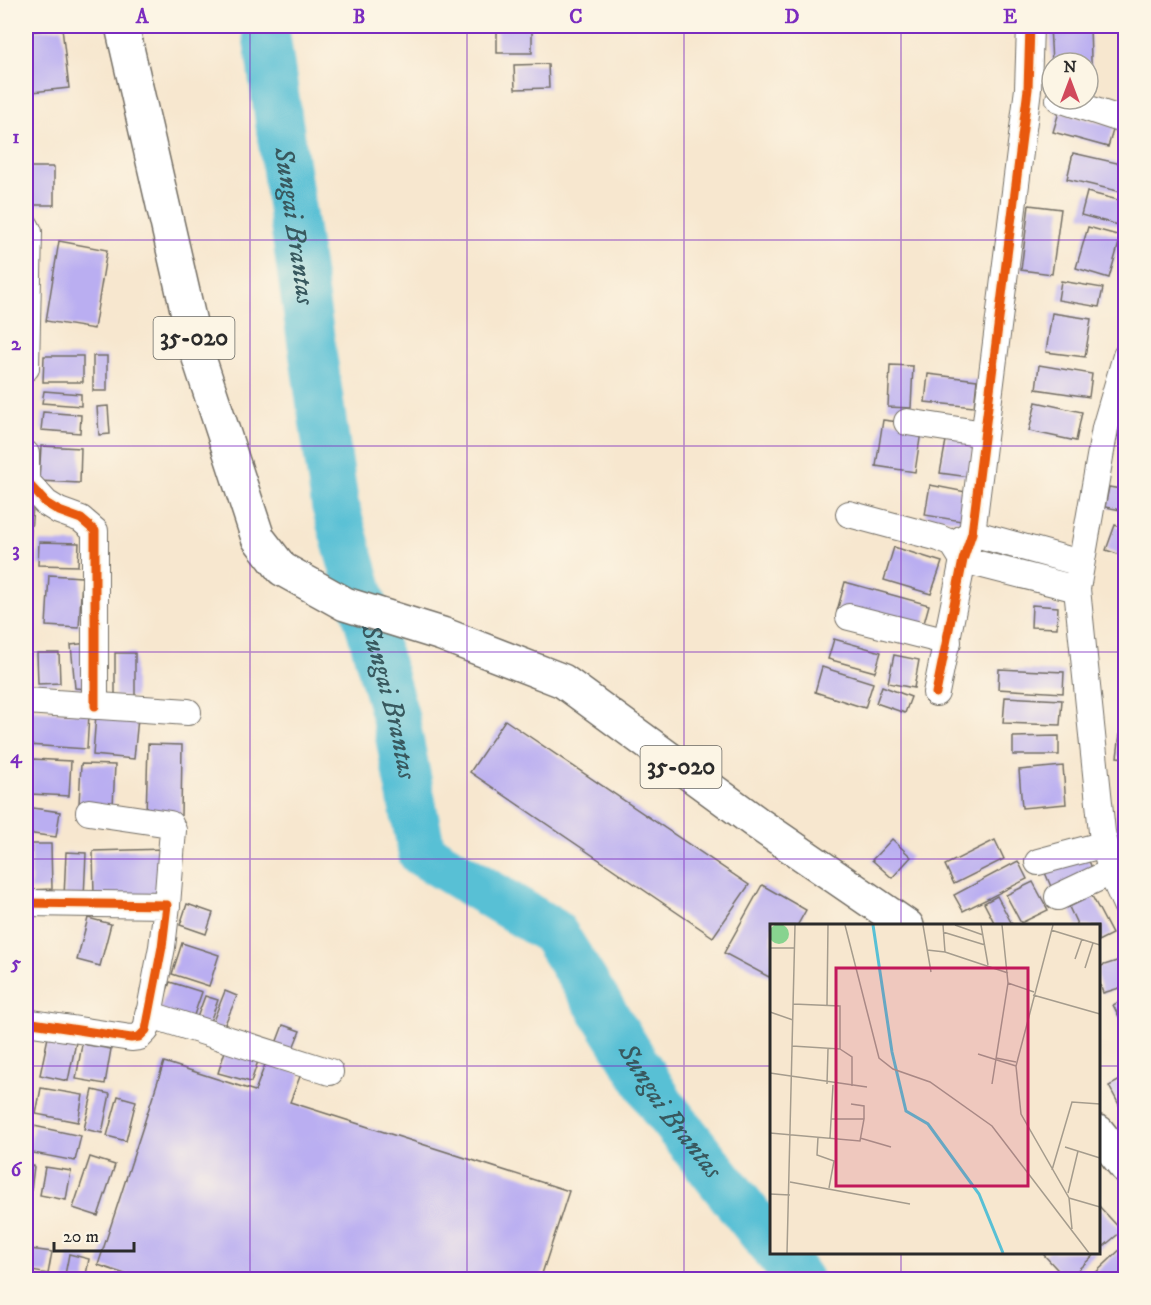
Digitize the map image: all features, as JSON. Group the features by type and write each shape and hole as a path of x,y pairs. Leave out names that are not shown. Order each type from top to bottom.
{"main road":[{"name":"35-020","path":"122,26 196,350 258,538 282,569 345,604 442,634 564,681 757,823 904,924"},
{"path":"1100,1135 1125,1167"}],"street":[{"path":"936,693 948,642 984,434 1028,89 1026,27"},
{"path":"1028,89 1040,93"},
{"path":"1095,111 1125,121"},
{"path":"26,226 29,232 26,368"},
{"path":"1125,356 1105,429 1077,589 1105,844 1111,872 1125,905"},
{"path":"907,422 984,434"},
{"path":"26,454 26,482 46,503 59,512 81,519 95,531 95,706"},
{"path":"849,514 939,538 1077,589"},
{"path":"963,546 1080,563"},
{"path":"849,617 948,642"},
{"path":"26,701 188,712"},
{"path":"26,1022 132,1038 139,1037 146,1030 162,948 173,830 170,824 89,812"},
{"path":"1038,862 1105,844"},
{"path":"1058,897 1111,872"},
{"path":"26,903 167,905"},
{"path":"148,1014 330,1072"}],"building":[{"path":"497,26 532,26 532,53 497,53"},
{"path":"1050,26 1090,26 1091,51 1051,51"},
{"path":"62,28 69,88 32,92 26,32"},
{"path":"548,64 549,88 515,89 514,65"},
{"path":"1059,112 1114,127 1108,147 1053,132"},
{"path":"26,117 29,117 29,145 26,145"},
{"path":"1073,153 1126,165 1126,193 1067,179"},
{"path":"28,167 54,167 54,205 28,205"},
{"path":"1087,192 1126,202 1126,227 1081,215"},
{"path":"1029,205 1061,209 1052,274 1021,270"},
{"path":"1088,227 1121,236 1109,278 1076,268"},
{"path":"59,241 107,250 94,329 46,321"},
{"path":"1061,281 1103,288 1099,307 1058,300"},
{"path":"1052,313 1091,319 1085,357 1046,352"},
{"path":"44,356 83,356 83,382 43,382"},
{"path":"93,356 107,356 107,391 93,391"},
{"path":"890,365 913,366 911,408 888,407"},
{"path":"1039,365 1092,374 1089,397 1036,389"},
{"path":"928,374 977,380 974,407 925,402"},
{"path":"44,391 81,394 81,406 42,403"},
{"path":"1036,402 1082,412 1076,441 1029,431"},
{"path":"1123,404 1126,405 1126,440 1109,432"},
{"path":"108,406 110,434 99,435 97,407"},
{"path":"43,412 81,415 80,433 41,430"},
{"path":"883,420 922,425 915,472 876,466"},
{"path":"947,435 976,440 969,477 940,473"},
{"path":"41,446 81,448 80,483 39,481"},
{"path":"930,485 966,492 961,521 925,515"},
{"path":"1109,487 1126,490 1126,511 1105,507"},
{"path":"26,505 33,506 29,556 26,556"},
{"path":"1115,525 1126,529 1126,557 1106,550"},
{"path":"39,542 79,543 78,566 38,565"},
{"path":"894,547 942,562 931,594 884,580"},
{"path":"26,564 31,565 29,607 26,607"},
{"path":"49,575 82,577 79,628 46,626"},
{"path":"845,582 929,605 921,634 837,611"},
{"path":"1032,605 1058,607 1057,628 1031,627"},
{"path":"834,639 881,652 875,672 828,659"},
{"path":"88,643 88,689 75,688 71,645"},
{"path":"26,648 31,648 29,677 26,677"},
{"path":"37,653 59,653 60,683 38,684"},
{"path":"115,653 135,653 135,697 115,697"},
{"path":"894,655 919,660 914,688 888,683"},
{"path":"822,667 873,683 865,708 815,692"},
{"path":"999,669 1064,672 1063,693 998,689"},
{"path":"882,686 911,697 905,713 876,703"},
{"path":"1005,697 1062,700 1060,725 1003,723"},
{"path":"30,710 89,714 87,749 28,745"},
{"path":"96,714 138,718 134,759 93,755"},
{"path":"505,720 749,885 713,937 470,772"},
{"path":"1121,726 1126,727 1126,758 1117,757"},
{"path":"1059,736 1059,755 1013,755 1013,737"},
{"path":"148,744 182,745 181,817 146,816"},
{"path":"32,759 71,761 69,796 31,794"},
{"path":"81,764 115,765 113,806 79,804"},
{"path":"1063,766 1066,804 1022,808 1019,770"},
{"path":"26,807 60,812 56,837 26,833"},
{"path":"892,839 911,857 892,878 872,860"},
{"path":"995,840 1004,859 954,884 945,865"},
{"path":"31,844 51,844 52,889 31,890"},
{"path":"165,849 167,894 94,896 93,851"},
{"path":"1084,850 1097,879 1055,896 1043,868"},
{"path":"66,852 86,853 84,898 64,897"},
{"path":"1018,861 1027,879 963,911 954,895"},
{"path":"1033,882 1048,910 1021,923 1006,895"},
{"path":"762,885 806,910 798,924 770,924 769,977 724,953"},
{"path":"997,896 1012,924 995,924 984,903"},
{"path":"1092,896 1112,934 1100,940 1100,924 1077,924 1069,907"},
{"path":"187,904 213,913 206,934 180,925"},
{"path":"88,918 111,924 100,966 77,960"},
{"path":"182,943 219,955 209,986 172,974"},
{"path":"1123,959 1126,966 1126,986 1103,993 1100,985 1100,966"},
{"path":"170,982 202,992 192,1021 160,1010"},
{"path":"225,991 237,996 222,1031 211,1026"},
{"path":"205,996 218,1000 208,1027 195,1023"},
{"path":"1126,998 1126,1030 1113,1005"},
{"path":"283,1025 300,1031 291,1053 275,1046"},
{"path":"48,1037 76,1042 68,1081 40,1075"},
{"path":"26,1039 32,1040 27,1076 26,1076"},
{"path":"228,1042 261,1052 251,1082 218,1073"},
{"path":"82,1044 111,1049 105,1084 76,1079"},
{"path":"164,1062 255,1091 266,1062 301,1074 290,1102 569,1191 540,1280 143,1280 98,1265"},
{"path":"1122,1079 1126,1085 1126,1111 1123,1112 1109,1086"},
{"path":"41,1088 83,1095 78,1122 36,1114"},
{"path":"93,1090 110,1094 102,1133 84,1129"},
{"path":"118,1096 136,1101 126,1141 107,1136"},
{"path":"34,1126 81,1136 75,1161 28,1152"},
{"path":"90,1157 115,1165 98,1216 73,1208"},
{"path":"26,1164 34,1166 31,1191 26,1190"},
{"path":"45,1167 71,1171 66,1200 40,1195"},
{"path":"1100,1207 1122,1231 1100,1249"},
{"path":"1126,1244 1126,1280 1088,1280"},
{"path":"30,1249 52,1252 48,1274 26,1270"},
{"path":"69,1254 89,1259 85,1280 64,1280"},
{"path":"1045,1254 1095,1254 1067,1280"}],"waterway":[{"name":"Sungai Brantas","path":"265,26 335,505 395,716 422,853 553,932 664,1109 770,1242"},
{"name":"Sungai Brantas","path":"780,1254 799,1280"}],"cycle path":[{"path":"936,693 963,560 972,533 1028,89 1030,26"},
{"path":"26,226 29,232 26,368"},
{"path":"26,481 46,503 59,511 81,519 95,531 95,706"},
{"path":"26,903 167,905 162,947 146,1030 139,1037 131,1038 26,1022"}]}
